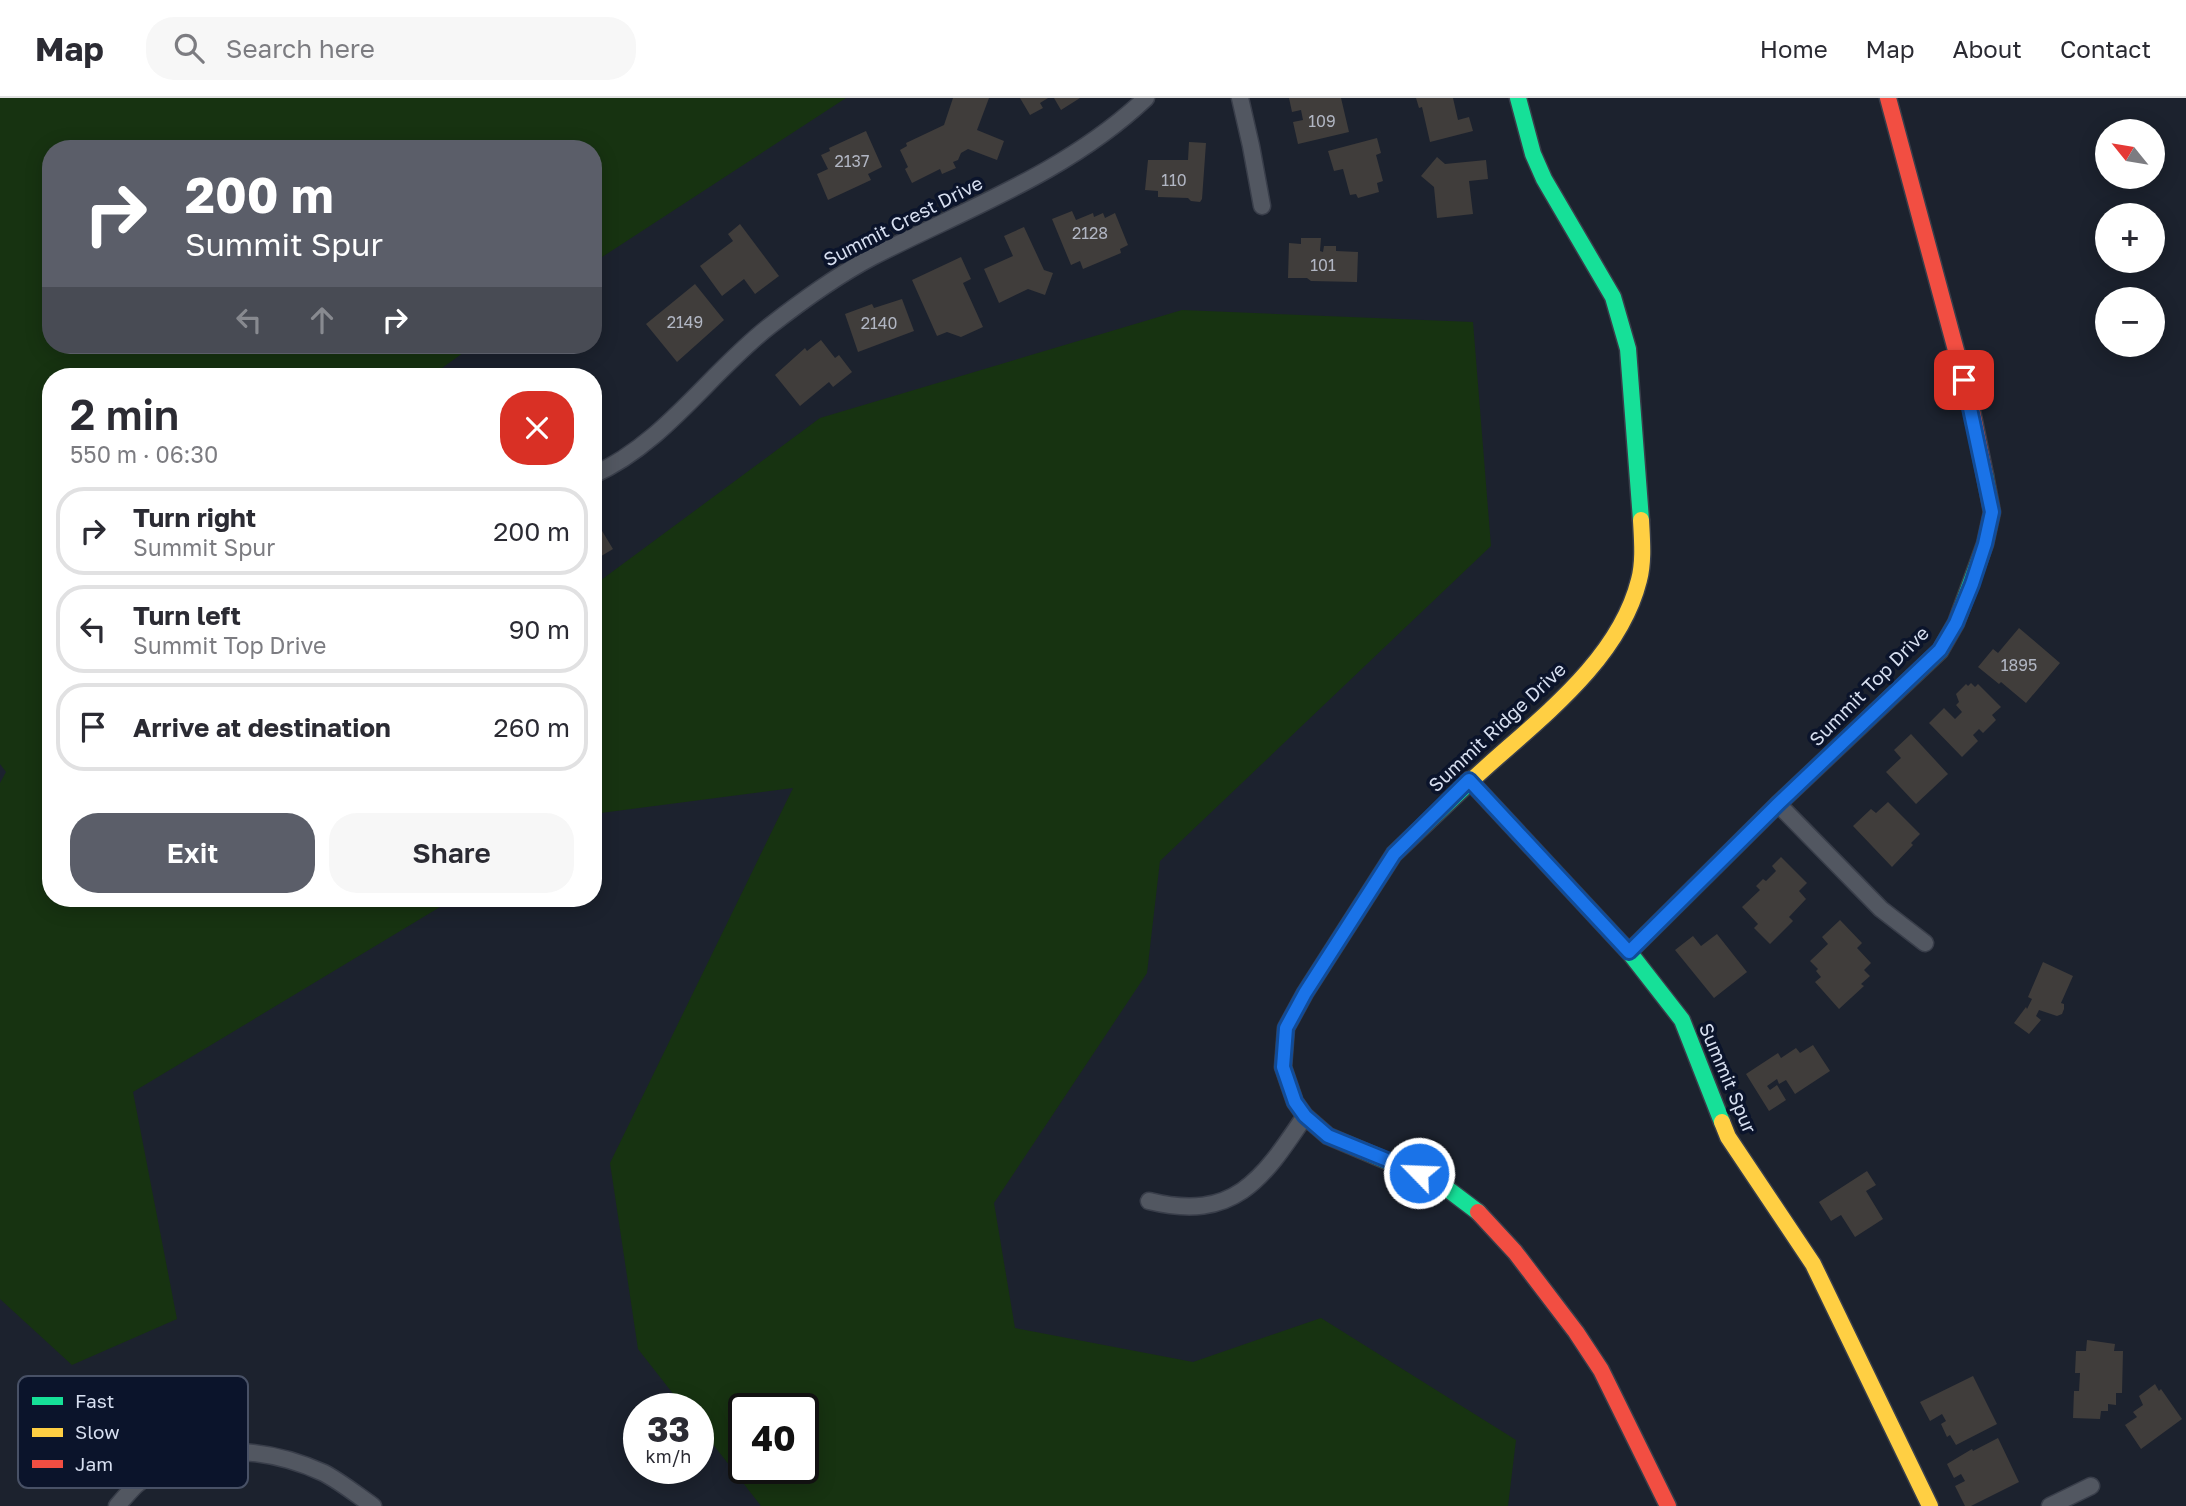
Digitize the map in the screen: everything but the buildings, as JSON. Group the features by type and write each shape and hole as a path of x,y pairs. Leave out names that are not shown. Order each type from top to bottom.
{"street":[{"name":"Summit Crest Drive","path":"602,471 638,447 769,326 831,280 1057,165 1098,138 1146,98"},
{"path":"1240,98 1262,206"},
{"name":"Summit Ridge Drive","path":"1518,98 1533,154 1544,178 1613,297 1628,349 1643,555 1632,603 1611,643 1584,675 1469,780 1394,854 1305,993 1286,1028 1283,1067 1295,1102 1305,1116 1328,1136 1397,1163 1441,1184 1481,1214 1530,1272 1601,1370 1668,1506"},
{"name":"Summit Top Drive","path":"1629,952 1778,804 1940,650 1956,623 1985,544 1992,512 1971,406 1888,98"},
{"name":"Summit Spur","path":"1469,780 1629,952 1682,1020 1727,1137 1813,1264 1930,1506"},
{"path":"1778,804 1881,909 1925,943"},
{"path":"1149,1200 1168,1206 1197,1208 1236,1196 1257,1179 1305,1116"},
{"path":"248,1452 281,1456 326,1474 373,1506"},
{"path":"2050,1506 2091,1486"},
{"path":"117,1506 133,1488"}],"green space":[{"path":"0,98 846,98 602,257 602,140 42,140 42,354 462,354 442,368 42,368 42,907 440,907 133,1092 177,1319 72,1365 0,1299 0,783 6,772 0,764"},
{"path":"1182,310 1473,322 1491,546 1160,861 1147,973 994,1203 1015,1328 1193,1362 1321,1318 1516,1440 1508,1506 761,1506 744,1484 819,1484 819,1393 728,1393 728,1464 714,1446 714,1393 672,1393 638,1349 610,1163 793,788 602,813 602,579 820,418"}],"traffic: fast":[{"path":"1518,98 1533,154 1544,179 1613,297 1628,349 1641,520"},
{"path":"1629,952 1778,804 1940,651 1956,623 1985,544 1992,512 1985,475"},
{"path":"1469,780 1629,952 1682,1020 1722,1122"},
{"path":"1472,780 1394,854 1305,993 1286,1028 1283,1067 1295,1102 1305,1116 1328,1136 1441,1184 1478,1212"}],"traffic: slow":[{"path":"1472,780 1546,714 1593,665 1613,639 1628,610 1641,573 1641,520"},
{"path":"1722,1122 1728,1137 1813,1264 1930,1506"}],"traffic: jam":[{"path":"1888,98 1971,406 1985,475"},
{"path":"1478,1212 1515,1252 1576,1332 1601,1370 1668,1506"}],"route":[{"path":"1419,1173 1328,1136 1305,1116 1295,1102 1283,1067 1286,1028 1305,993 1394,854 1469,780 1629,952 1778,804 1940,650 1956,623 1985,544 1992,512 1964,380"}]}
